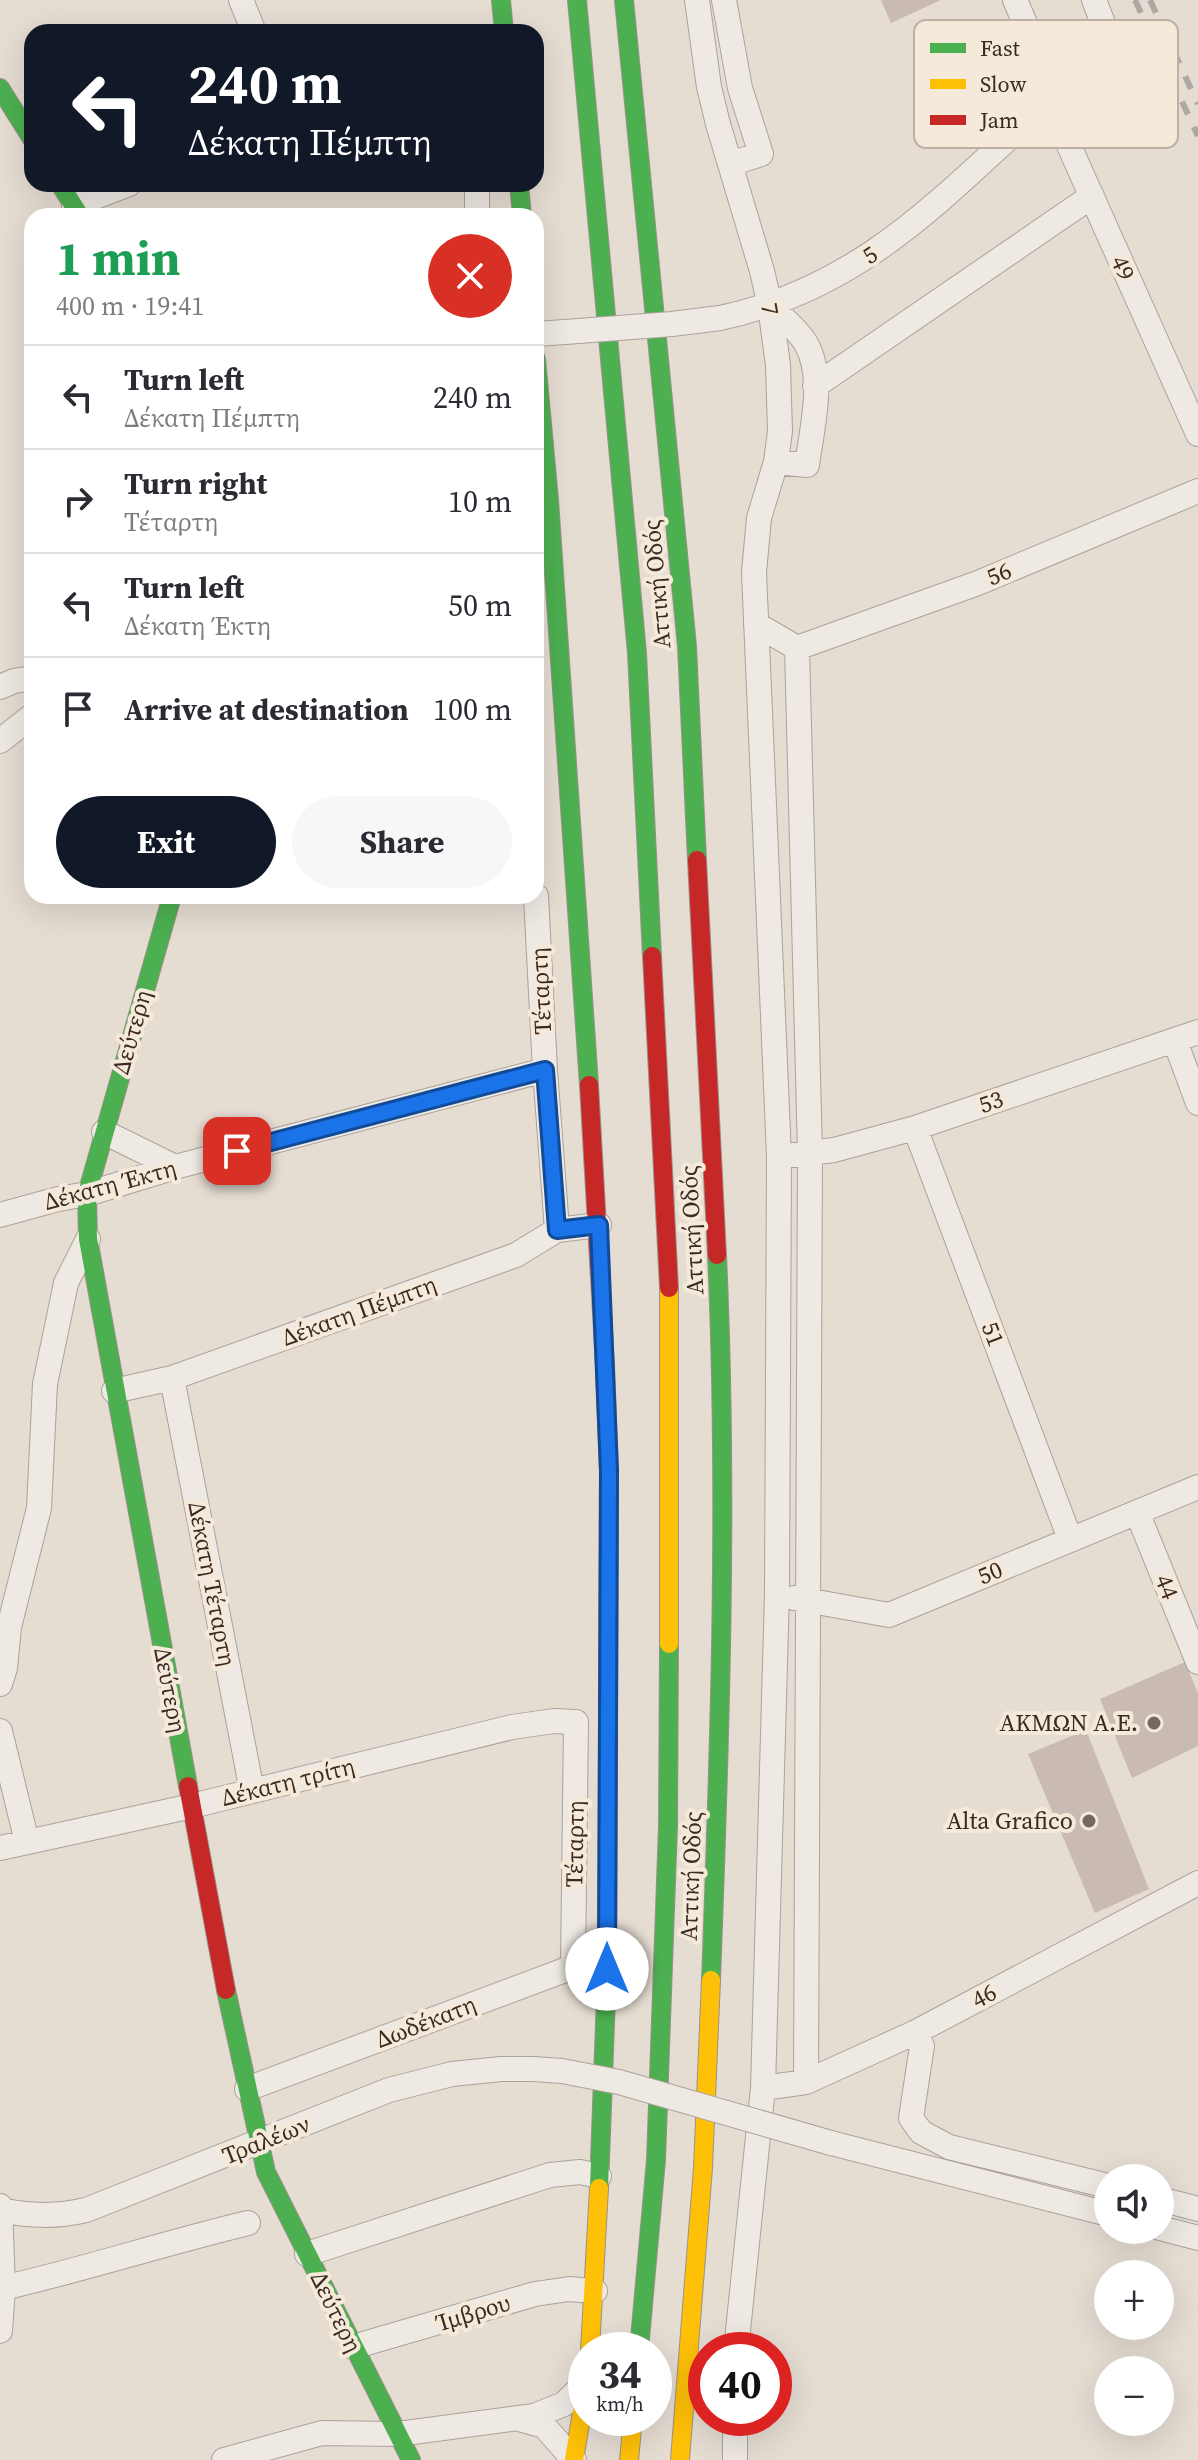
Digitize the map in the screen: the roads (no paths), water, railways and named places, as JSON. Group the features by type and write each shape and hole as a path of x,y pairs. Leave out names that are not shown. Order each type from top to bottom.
{"main road":[{"path":"501,0 503,24"},
{"name":"Αττική Οδός","path":"577,0 637,653 671,1328 668,1826 656,2160 641,2332"},
{"name":"Αττική Οδός","path":"624,0 687,646 720,1326 721,1718 703,2168 680,2460"},
{"path":"0,88 24,126"},
{"path":"544,446 599,1225 609,1471 607,1969 592,2332"},
{"name":"Δεύτερη","path":"170,904 87,1194 88,1239 218,1953 258,2144 266,2172 411,2460"},
{"path":"574,2460 578,2436"},
{"path":"629,2460 631,2436"}],"street":[{"path":"241,0 251,24"},
{"name":"7","path":"697,0 709,87 770,306 780,399 776,462 759,518 755,546 779,1156 777,1593 763,2088 738,2332"},
{"path":"724,0 740,88 761,154 730,164"},
{"name":"49","path":"1015,0 1023,20"},
{"name":"5","path":"1094,0 1102,20"},
{"name":"5","path":"544,333 683,323 770,306 832,279 887,243 998,148"},
{"name":"49","path":"1073,148 1198,434"},
{"path":"81,208 113,192"},
{"path":"815,386 1092,196"},
{"path":"770,306 804,340 812,355 815,386 807,465 776,462"},
{"name":"56","path":"797,648 978,583 1198,491"},
{"path":"756,624 797,648 810,1153 806,2082"},
{"path":"0,687 24,679"},
{"path":"0,741 24,722"},
{"name":"Τέταρτη","path":"536,904 557,1230"},
{"name":"53","path":"779,1156 834,1150 915,1128 1198,1032"},
{"path":"1175,1041 1198,1103"},
{"name":"Δέκατη Έκτη","path":"0,1215 545,1070"},
{"name":"51","path":"915,1128 1070,1539"},
{"path":"104,1132 175,1167"},
{"name":"Δέκατη Πέμπτη","path":"114,1391 172,1378 516,1255 557,1230 599,1225"},
{"path":"0,1684 5,1668 9,1627 39,1508 45,1384 66,1283 88,1239"},
{"name":"Δέκατη Τέταρτη","path":"172,1378 252,1791"},
{"name":"50","path":"777,1593 889,1615 1198,1487"},
{"name":"44","path":"1137,1512 1198,1662"},
{"name":"Δέκατη τρίτη","path":"0,1848 192,1806 512,1727 545,1722 576,1722"},
{"name":"Τέταρτη","path":"573,1967 576,1722"},
{"path":"0,1731 27,1842"},
{"name":"46","path":"763,2088 806,2082 914,2033 1198,1883"},
{"name":"Δωδέκατη","path":"247,2089 573,1967 607,1969"},
{"path":"914,2033 922,2046 911,2118 921,2132 949,2147 1094,2183"},
{"name":"Τραλέων","path":"0,2209 31,2216 62,2216 86,2210 356,2103 421,2081 479,2070 533,2069 619,2082 831,2143 1094,2210"},
{"path":"307,2254 550,2175 580,2172 599,2176"},
{"path":"1174,2203 1198,2209"},
{"path":"0,2209 1,2308 93,2266 180,2239 248,2223"},
{"path":"1174,2232 1198,2238"},
{"name":"Ίμβρου","path":"353,2347 535,2294 569,2289 595,2291"},
{"path":"224,2460 322,2433 398,2434 519,2419 568,2401"},
{"path":"519,2419 544,2426 574,2460"},
{"path":"735,2436 735,2460"}],"railway":[{"path":"1135,0 1144,20"},
{"path":"1150,0 1159,20"},
{"path":"1178,61 1198,104"},
{"path":"1178,93 1198,136"}],"place":[{"name":"ΑΚΜΩΝ Α.Ε.","path":"1154,1723"},
{"name":"Alta Grafico","path":"1089,1821"}]}
